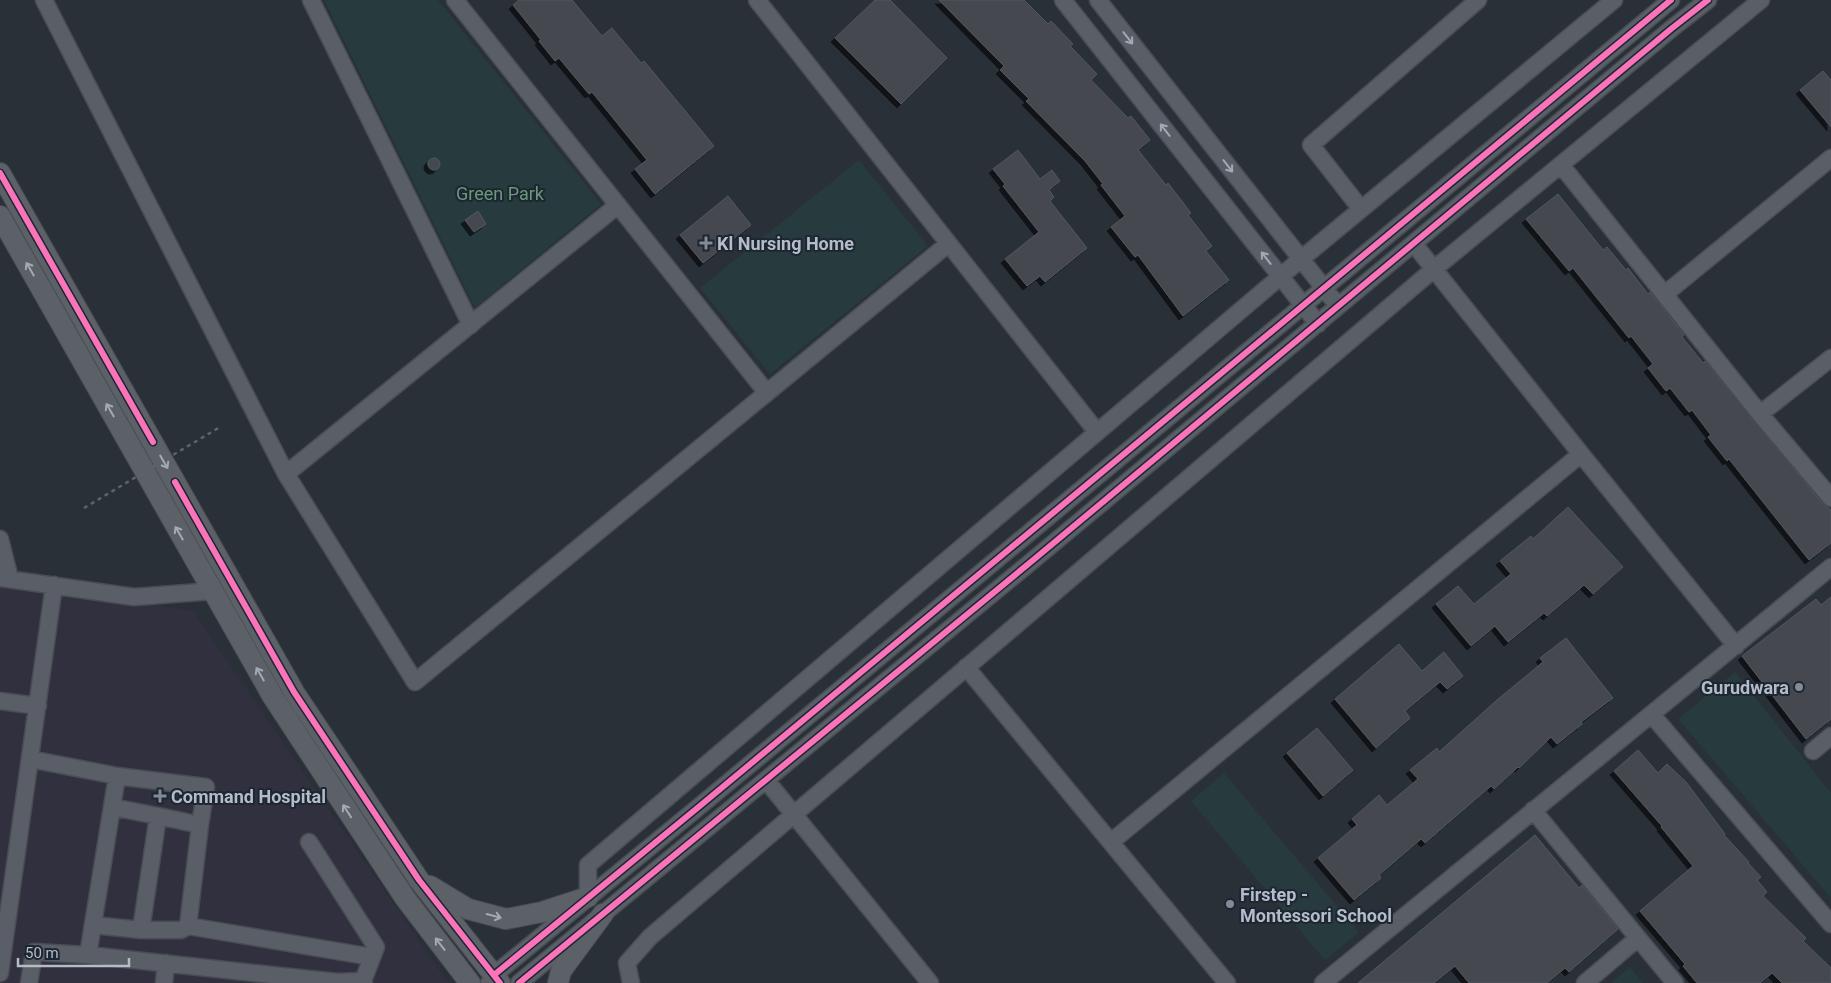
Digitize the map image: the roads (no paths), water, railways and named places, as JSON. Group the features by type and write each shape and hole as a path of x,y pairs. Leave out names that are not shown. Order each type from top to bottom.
{"main road":[{"path":"0,173 294,692 420,880 494,980"},
{"path":"0,216 273,697 405,898 470,983"},
{"path":"420,880 468,909 506,919 542,912 588,897"},
{"path":"558,983 561,971 603,914"}],"street":[{"path":"44,0 286,474 416,682 948,244"},
{"path":"311,0 471,325"},
{"path":"455,0 768,393"},
{"path":"757,0 1097,432"},
{"path":"1063,0 1318,324"},
{"path":"1098,0 1338,306"},
{"path":"1361,209 1311,145 1478,0"},
{"path":"588,897 588,865 1301,259 1614,0"},
{"path":"494,980 588,897 1671,0"},
{"path":"519,983 1708,0"},
{"path":"631,983 628,963 650,937 1434,269 1761,0"},
{"path":"1665,294 1831,158"},
{"path":"1561,165 1760,414 1831,498"},
{"path":"286,474 618,205"},
{"path":"1410,216 1414,243 1580,454 1736,646"},
{"path":"1389,233 1414,243"},
{"path":"1760,414 1831,358"},
{"path":"1110,842 1580,454"},
{"path":"0,539 5,578 134,597 213,591"},
{"path":"1323,983 1831,567"},
{"path":"0,973 54,585"},
{"path":"966,667 1227,983"},
{"path":"0,701 38,706"},
{"path":"1652,715 1831,924"},
{"path":"1813,752 1831,736"},
{"path":"30,759 117,776 206,787 188,926"},
{"path":"88,955 117,776"},
{"path":"766,780 930,983"},
{"path":"112,807 200,825"},
{"path":"1533,810 1675,983"},
{"path":"141,930 158,816"},
{"path":"29,983 34,952 88,955 337,982 364,982 376,947 308,842"},
{"path":"93,925 141,930 181,930 188,926 372,957"},
{"path":"1585,983 1638,938"},
{"path":"164,983 166,963"}],"place":[{"name":"Kl Nursing Home","path":"706,243"},
{"name":"Gurudwara","path":"1799,687"},
{"name":"Command Hospital","path":"160,796"},
{"name":"Firstep - Montessori School","path":"1230,904"}],"park label":[{"name":"Green Park","path":"500,193"}]}
